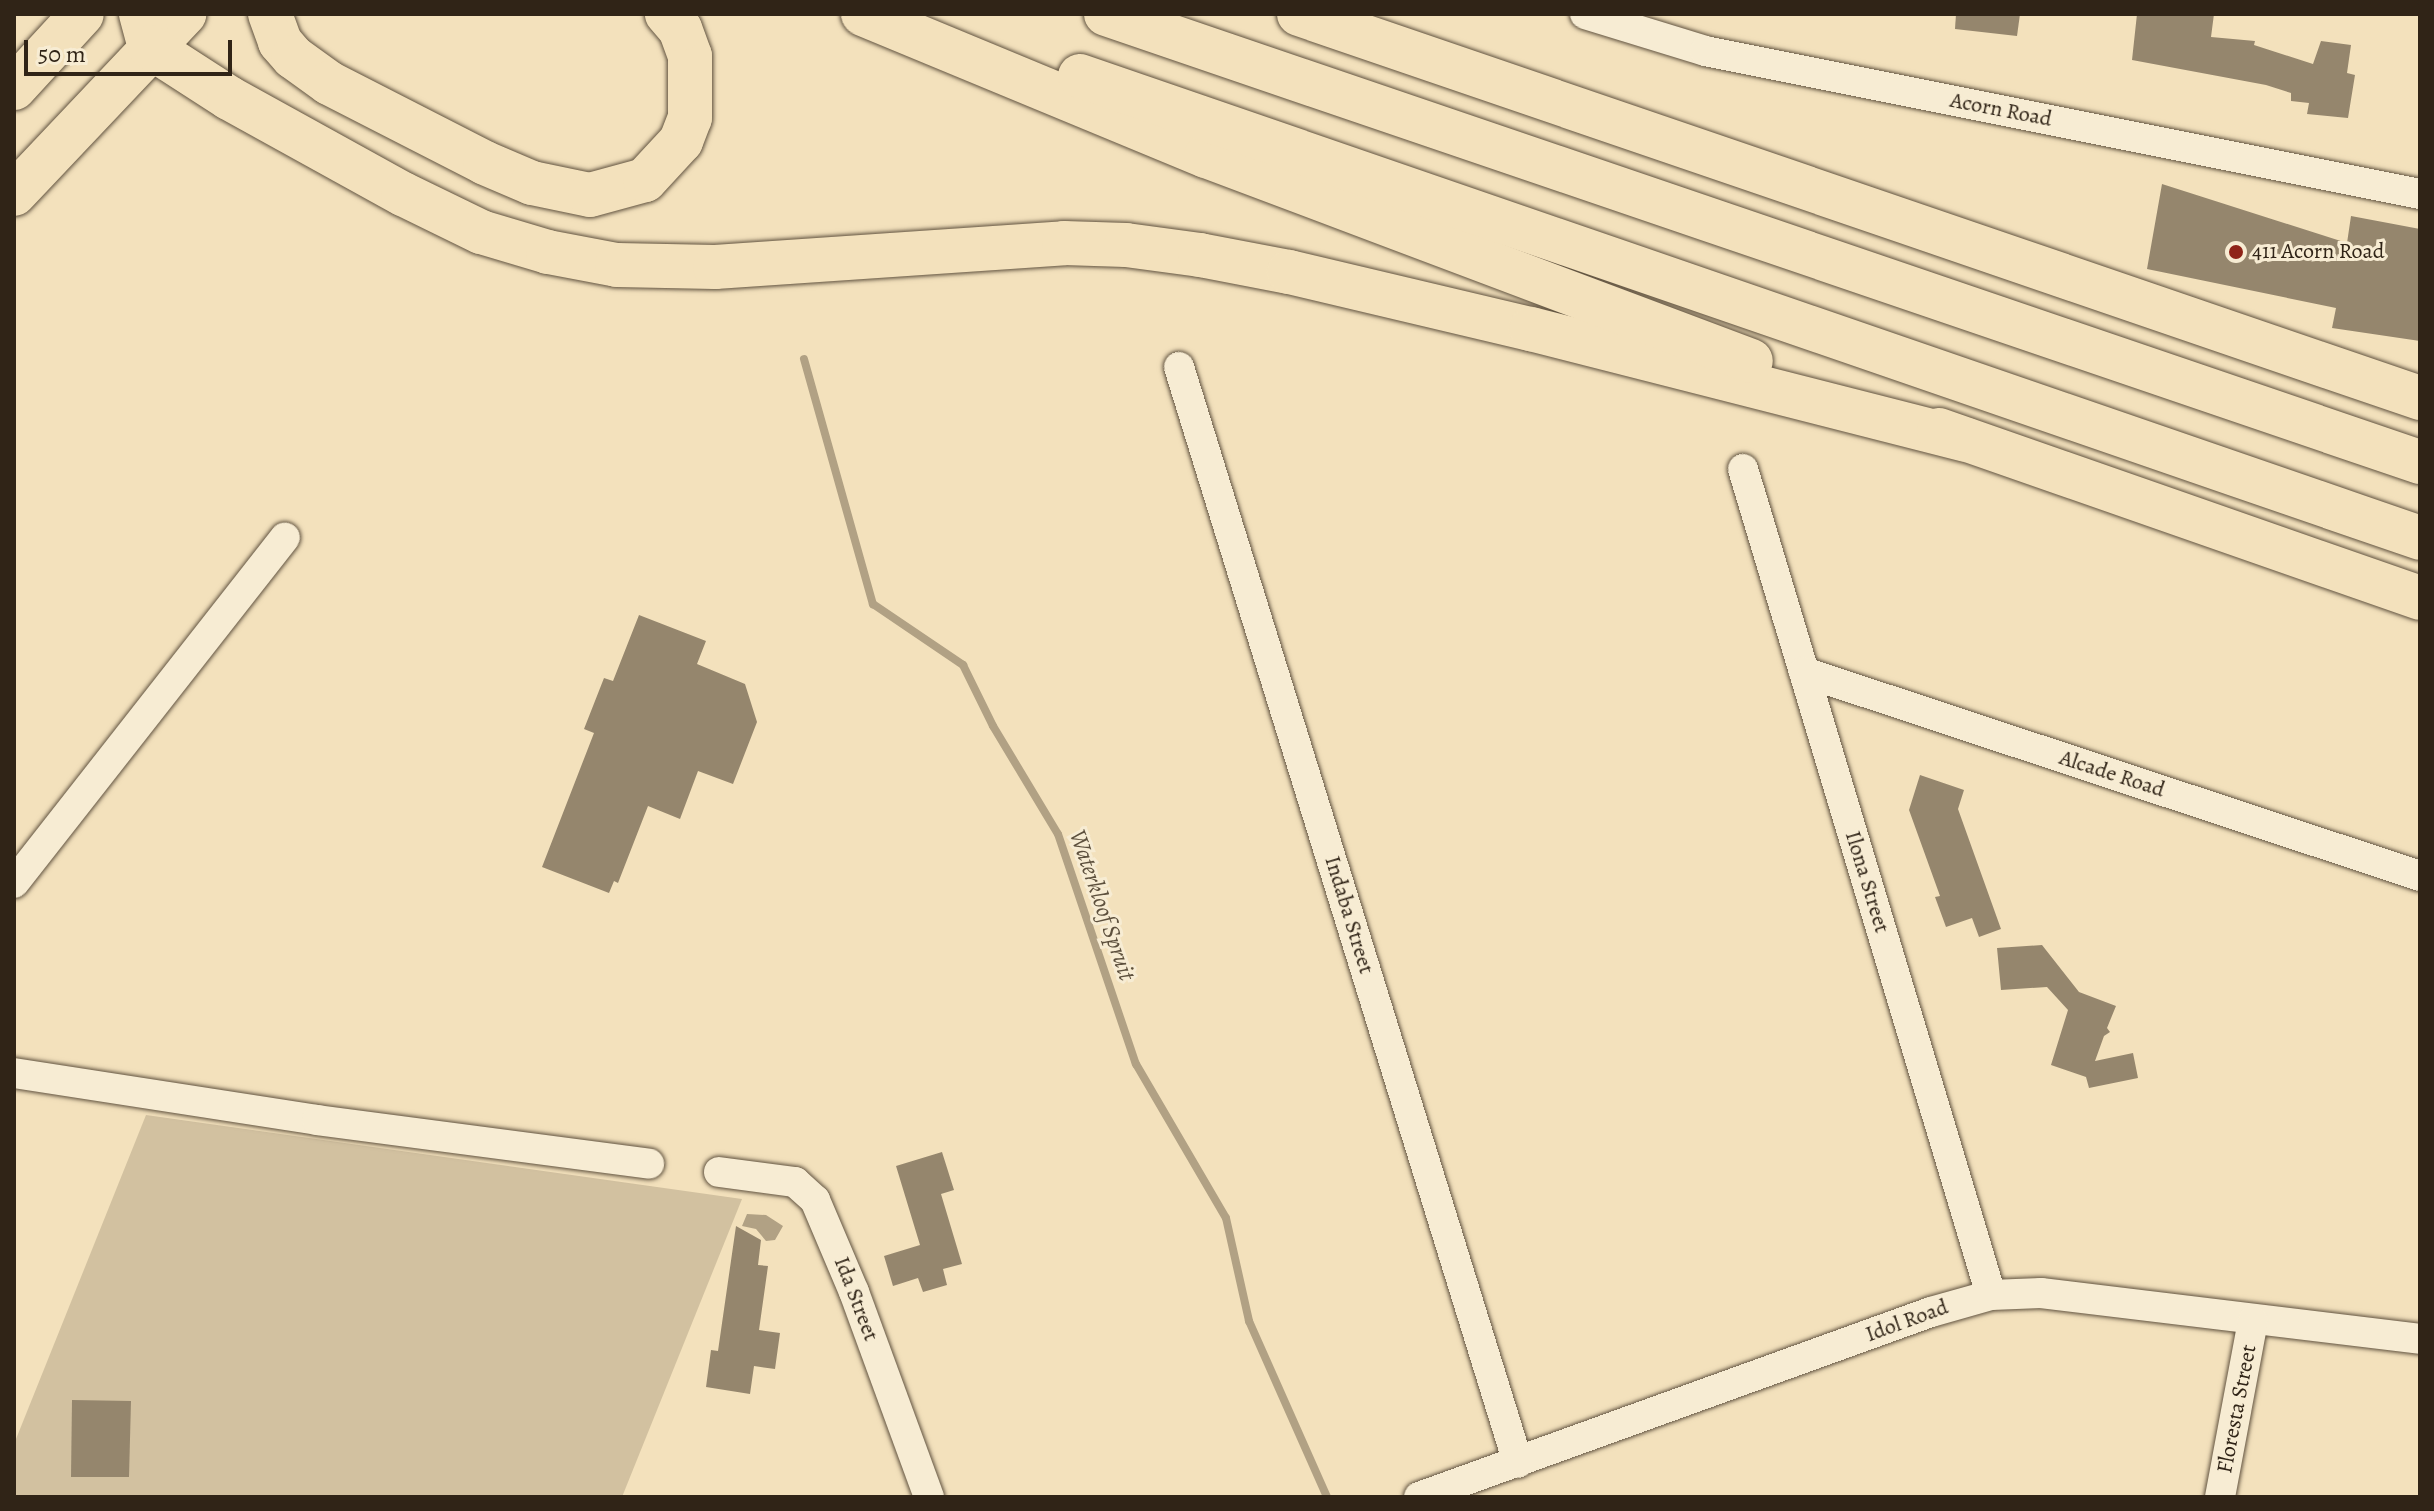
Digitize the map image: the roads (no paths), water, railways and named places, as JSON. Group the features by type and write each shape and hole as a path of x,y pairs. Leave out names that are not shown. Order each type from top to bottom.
{"main road":[{"path":"14,88 82,14"},
{"path":"14,194 146,30 184,14"},
{"path":"270,14 286,50 329,83 485,163 532,183 590,195 645,180 681,141 690,118 693,92 690,56 680,29 667,14"},
{"path":"863,14 1206,156 1965,440 2420,598"},
{"path":"899,14 2420,538"},
{"path":"1106,14 2420,462"},
{"path":"1299,14 2420,398"},
{"path":"1389,14 1587,91 1682,146"},
{"path":"146,30 229,98 403,194 481,232 548,252 617,265 715,267 1064,243 1126,245 1289,272 1531,329 1965,440"}],"street":[{"name":"Acorn Road","path":"1585,14 1631,22 1721,54 2420,194"},
{"name":"Indaba Street","path":"1179,367 1518,1463"},
{"name":"Ilona Street","path":"1743,469 1991,1295"},
{"path":"14,883 285,538"},
{"name":"Alcade Road","path":"1804,672 2420,876"},
{"path":"14,1073 317,1120 649,1164"},
{"name":"Ida Street","path":"719,1172 795,1182 815,1200 854,1292 929,1497"},
{"name":"Idol Road","path":"1423,1496 1931,1312 1991,1295 2041,1293 2420,1339"},
{"name":"Floresta Street","path":"2220,1497 2253,1321"}],"waterway":[{"name":"Waterkloof Spruit","path":"804,359 873,604 963,665 993,726 1058,834 1136,1064 1226,1218 1249,1321 1327,1497"}],"place":[{"name":"411 Acorn Road","path":"2236,252"}]}
